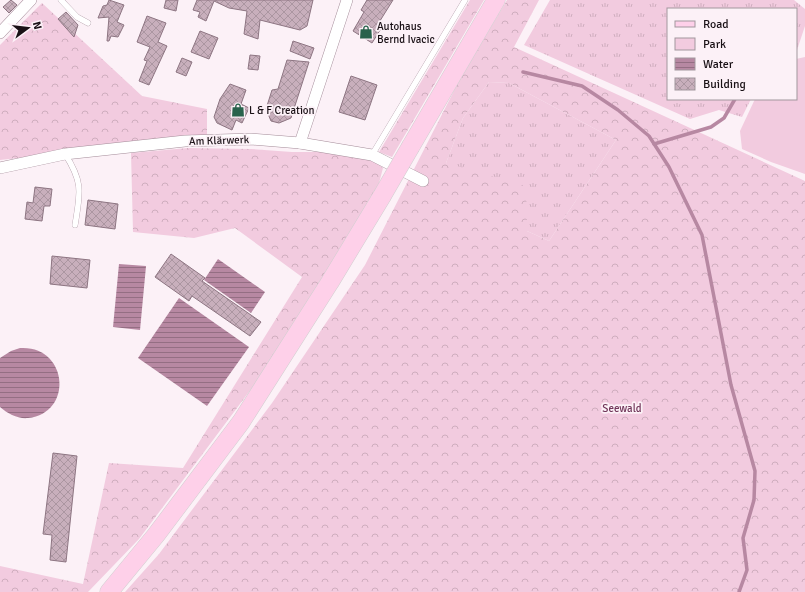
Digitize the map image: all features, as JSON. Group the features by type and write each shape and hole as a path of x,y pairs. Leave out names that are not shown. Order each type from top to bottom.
{"main road":[{"path":"109,592 156,535 241,422 330,282 382,196 496,0"}],"street":[{"path":"0,33 32,0"},
{"path":"300,143 346,0"},
{"name":"Am Klärwerk","path":"0,166 65,154 185,141 251,139 300,143 372,155 424,181"}],"lane":[{"path":"60,0 77,17 88,24"},
{"path":"372,155 465,0"},
{"path":"65,154 76,170 78,177 80,196 75,225"}],"green space":[{"path":"470,0 484,0 392,157 379,152"},
{"name":"Seewald","path":"507,0 539,0 514,47 805,181 805,592 125,592 159,554 272,403 365,265 459,81","holes":["489,82 509,83 616,140 549,241 527,231 526,186 446,163 463,118"]},
{"path":"550,0 794,0 805,9 805,26 797,50 797,8 667,8 667,100 750,100 742,117 719,110 690,119 524,45"},
{"path":"42,3 142,96 207,109 207,137 0,160 0,45"},
{"path":"805,57 805,174 771,162 742,149 740,131 755,100 797,100 797,59"},
{"path":"489,82 509,83 616,140 549,241 527,231 446,163 463,118"},
{"path":"188,148 251,149 292,152 344,152 373,158 383,168 378,187 281,349 139,539 88,592 0,592 0,566 83,584 109,463 183,468 302,277 235,228 194,238 133,232 131,153"}],"water":[{"path":"218,259 265,292 251,313 204,280"},
{"path":"119,264 146,266 140,330 113,327"},
{"path":"179,298 249,347 207,406 138,358"},
{"path":"20,348 36,350 48,357 56,368 59,380 58,393 53,405 43,413 28,418 13,416 0,407 0,358 11,351"}],"building":[{"path":"11,0 17,5 9,13 3,7"},
{"path":"109,0 124,5 117,22 124,25 118,37 111,36 109,41 107,41 109,17 98,18 103,6 107,5"},
{"path":"166,0 178,0 176,11 164,8"},
{"path":"197,0 313,0 307,26 300,30 260,20 258,39 244,34 247,11 229,8 214,1 206,21 198,17 200,12 193,10"},
{"path":"367,0 393,0 378,24 382,27 372,43 353,31 364,12 361,10"},
{"path":"66,12 78,25 74,37 58,19"},
{"path":"147,16 166,23 158,42 167,46 149,85 139,81 147,61 144,60 150,47 137,42"},
{"path":"200,31 218,38 209,59 191,52"},
{"path":"293,41 314,48 310,59 290,51"},
{"path":"250,55 260,56 258,70 248,69"},
{"path":"182,58 192,62 186,76 176,72"},
{"path":"287,60 309,62 291,118 279,123 271,121 266,109 272,90 278,89"},
{"path":"351,76 377,85 365,120 339,112"},
{"path":"230,84 246,90 241,104 249,108 242,123 236,120 232,130 217,123 214,117 220,99"},
{"path":"35,187 52,189 50,206 44,206 42,221 25,219 27,202 33,203"},
{"path":"88,200 118,204 115,229 85,225"},
{"path":"171,254 205,278 202,281 261,322 250,336 192,296 189,301 155,277"},
{"path":"52,256 90,260 87,288 50,284"},
{"path":"53,453 77,456 66,562 50,560 52,535 43,534"}],"waterway":[{"path":"523,72 582,86 618,110 649,136 669,167 702,235 731,385 755,471 754,500 743,538 747,570 739,592"},
{"path":"654,144 711,127 724,118 734,100"}],"place":[{"name":"Autohaus Bernd Ivacic","path":"366,32"},
{"name":"L & F Creation","path":"238,110"}]}
